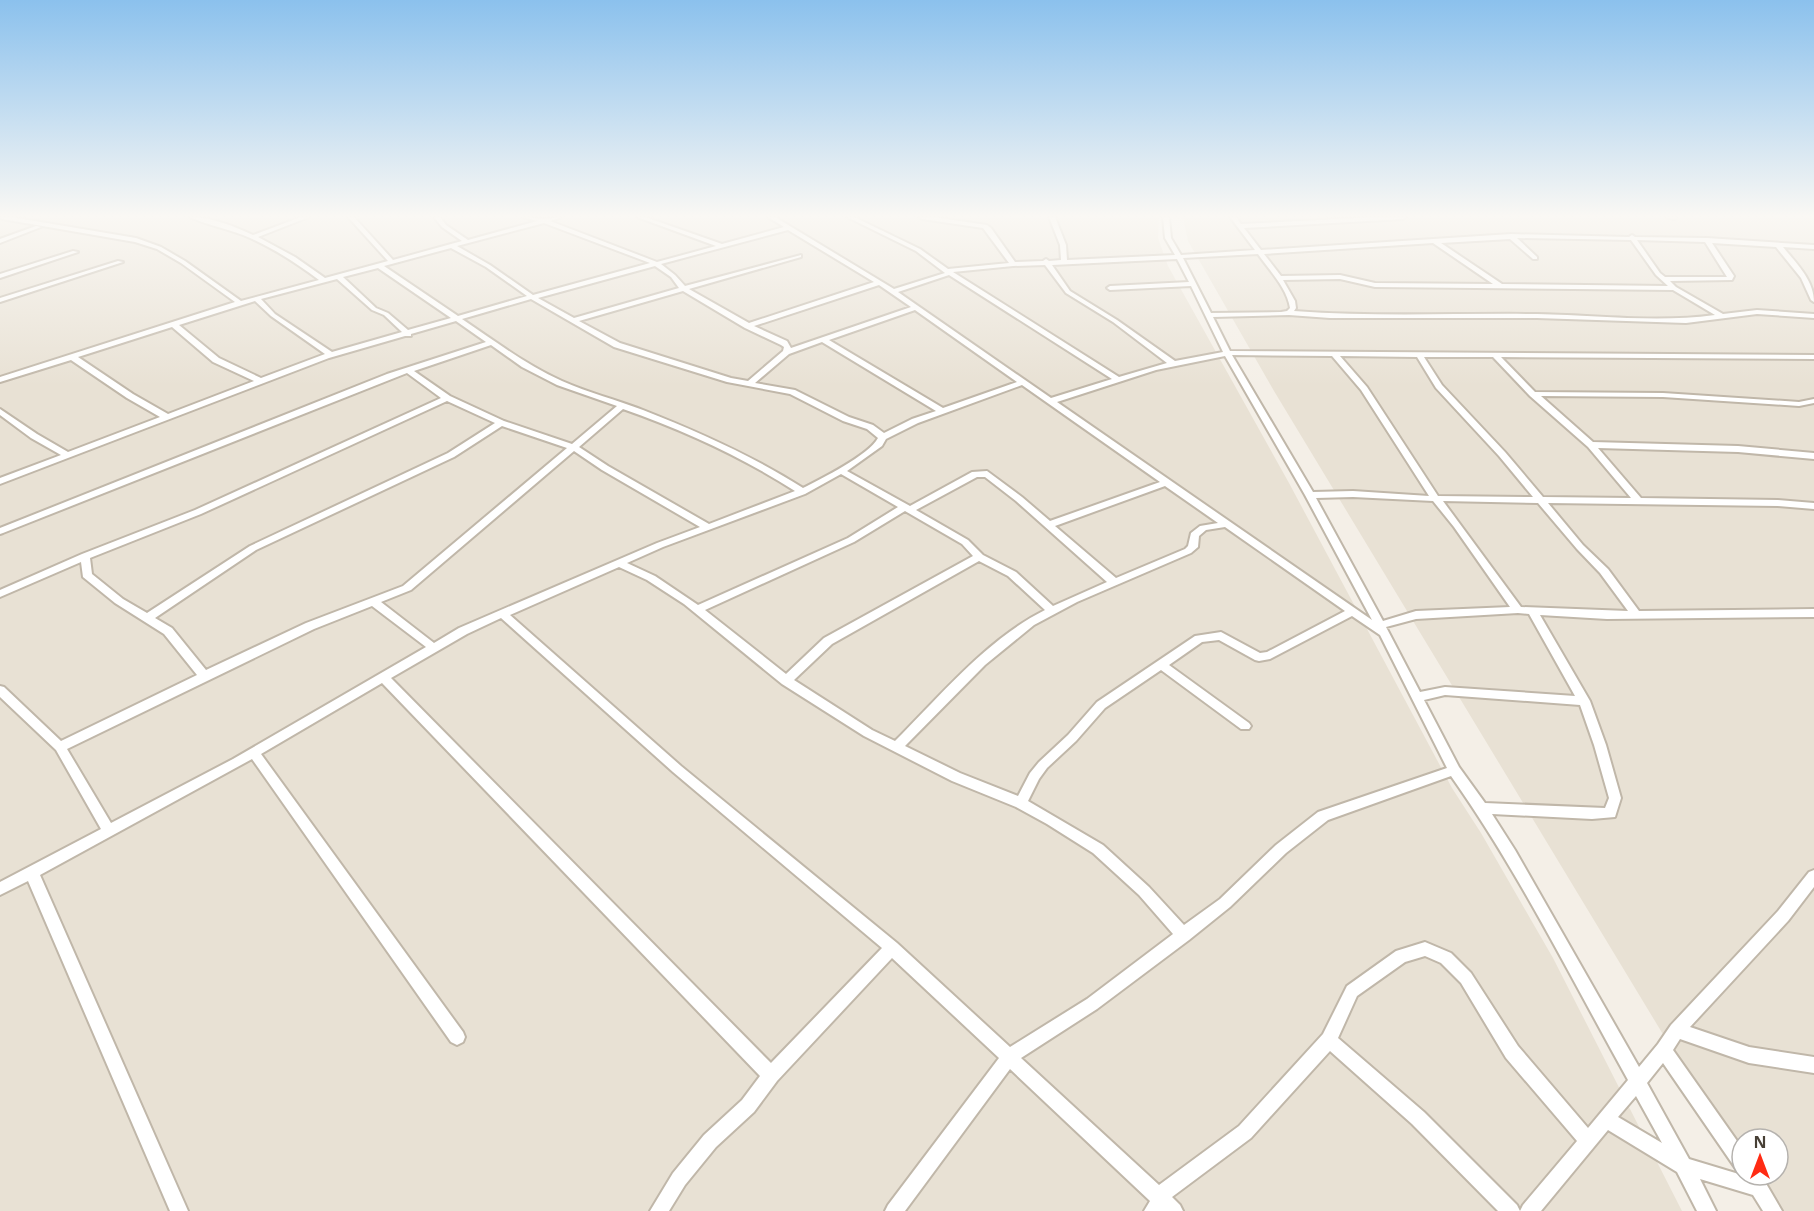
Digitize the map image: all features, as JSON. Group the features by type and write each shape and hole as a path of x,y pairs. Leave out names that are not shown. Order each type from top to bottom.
{"street":[{"path":"0,300 84,274"},
{"path":"199,274 240,303"},
{"path":"314,274 323,280"},
{"path":"0,380 256,298 349,274"},
{"path":"391,274 525,365 560,383 623,405 718,445 767,469 802,492"},
{"path":"499,274 532,297 617,345 730,380 792,392 846,419 870,427 883,437"},
{"path":"0,482 331,355 621,274"},
{"path":"670,274 684,289 784,344 788,347 786,352"},
{"path":"573,320 738,274"},
{"path":"863,274 1353,611 1383,629"},
{"path":"892,292 944,274"},
{"path":"950,274 1118,379"},
{"path":"1055,274 1068,292 1116,321 1174,364"},
{"path":"1188,274 1227,353 1310,495 1383,629 1454,770 1510,854 1637,1080 1707,1211"},
{"path":"1275,274 1292,302 1293,308 1289,313"},
{"path":"1482,274 1500,286"},
{"path":"1659,274 1674,288 1724,317"},
{"path":"1663,279 1730,279 1729,274"},
{"path":"1800,274 1814,300"},
{"path":"339,276 374,309 401,326 408,334"},
{"path":"1279,278 1340,277 1375,285 1674,288"},
{"path":"748,326 878,283"},
{"path":"1110,288 1193,284"},
{"path":"256,298 273,315 331,355"},
{"path":"750,383 786,352 915,308"},
{"path":"1208,315 1289,313 1330,316 1527,316 1686,321 1756,312 1814,316"},
{"path":"173,324 216,360 260,381"},
{"path":"824,340 942,411"},
{"path":"0,531 408,370 493,342"},
{"path":"1051,401 1118,379 1227,353 1814,357"},
{"path":"1335,354 1373,402 1436,499 1518,610"},
{"path":"1419,354 1439,386 1604,571 1636,615"},
{"path":"1495,356 1533,394 1591,445 1638,501"},
{"path":"72,357 130,396 167,417"},
{"path":"408,370 447,398 501,423 574,447 605,468 706,526"},
{"path":"0,889 253,752 463,631 706,526 802,492 841,471 879,444 883,437 942,411 1023,382"},
{"path":"1533,394 1663,395 1799,404 1814,401"},
{"path":"0,594 85,556 198,512 447,398"},
{"path":"60,747 310,626 407,588 623,405"},
{"path":"0,411 34,436 68,455"},
{"path":"147,618 252,548 451,455 501,423"},
{"path":"1591,445 1738,449 1814,456"},
{"path":"841,471 965,542 979,557 1012,574 1052,610"},
{"path":"696,610 850,540 975,474 987,474 1114,582"},
{"path":"1048,525 1167,482"},
{"path":"1310,495 1353,494 1436,499 1778,503 1814,506"},
{"path":"897,747 981,662 1030,622 1114,582 1188,551 1193,547 1194,535 1203,528 1228,524"},
{"path":"85,556 87,575 119,602 168,631 204,676"},
{"path":"786,681 828,641 979,557"},
{"path":"619,563 651,578 696,610 786,681 868,733 956,777 1021,803 1098,849 1144,891 1184,934"},
{"path":"373,602 434,648"},
{"path":"1383,629 1416,615 1518,610 1636,615 1814,613"},
{"path":"1021,803 1042,765 1072,738 1101,705 1199,639 1221,636 1259,657 1270,656 1353,611"},
{"path":"1481,808 1610,813 1615,798 1600,745 1584,701 1533,611"},
{"path":"503,614 677,769 892,948 1010,1056 1162,1204 1245,1132 1329,1041 1352,991 1401,956 1425,949 1446,958 1466,978 1512,1052 1587,1140"},
{"path":"1162,665 1245,726"},
{"path":"383,677 771,1075"},
{"path":"0,690 60,747 109,831"},
{"path":"1417,697 1445,691 1584,701"},
{"path":"253,752 457,1037"},
{"path":"894,1211 1010,1056 1092,1004 1225,903 1281,849 1323,816 1454,770"},
{"path":"32,873 179,1211"},
{"path":"1529,1211 1664,1050 1677,1030 1784,916 1814,876"},
{"path":"659,1211 679,1179 710,1142 748,1106 771,1075 892,948"},
{"path":"1677,1030 1749,1055 1814,1065"},
{"path":"1329,1041 1418,1118 1511,1211"},
{"path":"1664,1050 1730,1145"},
{"path":"1605,1119 1683,1166 1730,1176"},
{"path":"1759,1187 1773,1211"}],"shaded area":[{"path":"0,274 1172,274 1289,483 1452,788 1481,833 1553,958 1682,1211 0,1211"},
{"path":"1207,274 1814,274 1814,1211 1769,1211 1755,1187 1790,1187 1790,1127 1730,1127 1730,1145 1274,391"}]}
